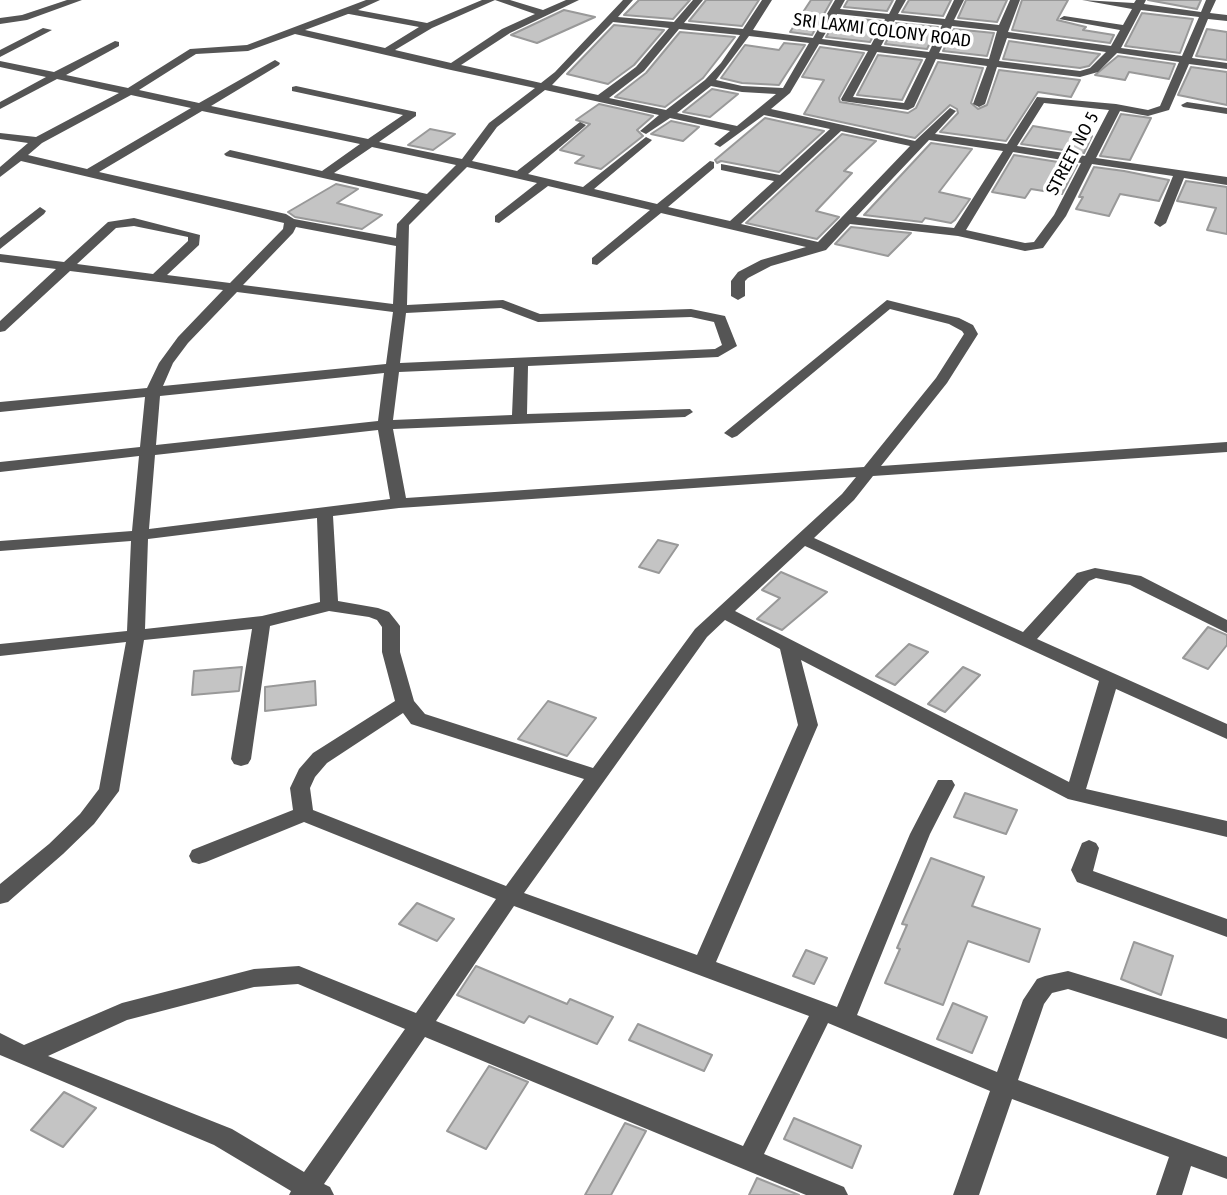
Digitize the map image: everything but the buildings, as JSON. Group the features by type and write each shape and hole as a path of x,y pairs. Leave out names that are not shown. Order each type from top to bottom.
{"street":[{"path":"0,21 23,18 77,0"},
{"path":"0,173 38,141 129,92 194,51 248,48 376,0"},
{"path":"385,52 428,26 489,0"},
{"path":"499,0 541,13"},
{"path":"451,67 506,31 574,0"},
{"path":"398,503 384,425 400,309 402,225 465,163 493,125 559,74 628,0"},
{"path":"599,100 640,69 698,0"},
{"path":"584,191 666,116 709,82 725,65 767,0"},
{"path":"901,0 846,99 908,107 959,0"},
{"path":"979,104 1014,0"},
{"path":"1087,0 1140,3 1227,19"},
{"name":"STREET NO 5","path":"958,232 1033,247 1038,245 1060,216 1116,107 1160,111 1165,108 1211,0"},
{"name":"SRI LAXMI COLONY ROAD","path":"612,19 816,40 872,50 934,54 1080,74 1094,70 1115,50 1140,3"},
{"path":"720,144 786,91 837,5 893,16 949,22 1227,66"},
{"path":"347,10 428,26"},
{"path":"1064,19 1125,28"},
{"path":"0,54 47,30"},
{"path":"295,31 666,116 739,130"},
{"path":"0,106 115,44"},
{"path":"0,64 519,175 821,247"},
{"path":"87,174 275,64"},
{"path":"709,82 742,89 786,91"},
{"path":"296,89 412,114 325,174"},
{"path":"847,220 958,232 1012,150 1041,99 1116,107"},
{"path":"1187,105 1227,111"},
{"path":"763,111 923,141 1012,150 1227,181"},
{"path":"738,296 738,281 743,275 766,263 821,247 950,111"},
{"path":"519,175 580,125"},
{"path":"732,226 839,127"},
{"path":"0,136 38,141"},
{"path":"230,155 428,198"},
{"path":"19,157 259,212 290,222 402,243"},
{"path":"597,261 663,208 710,165"},
{"path":"725,167 784,179"},
{"path":"1160,223 1180,174"},
{"path":"499,219 545,182"},
{"path":"0,245 40,211"},
{"path":"0,896 56,849 87,819 109,791 136,637 140,535 153,391 166,363 183,340 232,286 289,230 290,222"},
{"path":"0,328 106,228 120,223 169,228 194,234 194,242 156,278"},
{"path":"0,258 400,309 503,304 538,317 691,313 720,319 730,346 718,353 392,368 0,407"},
{"path":"0,1043 23,1056 223,1137 310,1193 419,1023 701,633 805,540 848,497 952,366 971,334 968,328 887,304 732,433"},
{"path":"519,419 521,362"},
{"path":"0,467 384,425 685,412"},
{"path":"0,546 140,535 398,503 1227,447"},
{"path":"325,510 329,605"},
{"path":"805,540 1227,733"},
{"path":"1024,642 1083,577 1095,573 1135,580 1227,627"},
{"path":"0,650 262,622 329,605 372,612 383,616 391,626 391,652 405,703 418,719 599,777"},
{"path":"725,613 789,649 1075,794 1227,829"},
{"path":"241,759 262,622"},
{"path":"703,967 808,725 789,649"},
{"path":"1075,794 1109,680"},
{"path":"304,814 300,788 306,774 320,758 405,703"},
{"path":"749,1160 833,1015 945,785"},
{"path":"199,856 304,814 510,896 833,1015 1003,1085 1182,1154 1227,1168"},
{"path":"1089,848 1082,870 1084,876 1227,928"},
{"path":"23,1056 122,1012 254,978 299,975 835,1195"},
{"path":"966,1195 1034,1000 1045,985 1068,980 1227,1029"},
{"path":"1169,1195 1182,1154"}]}
